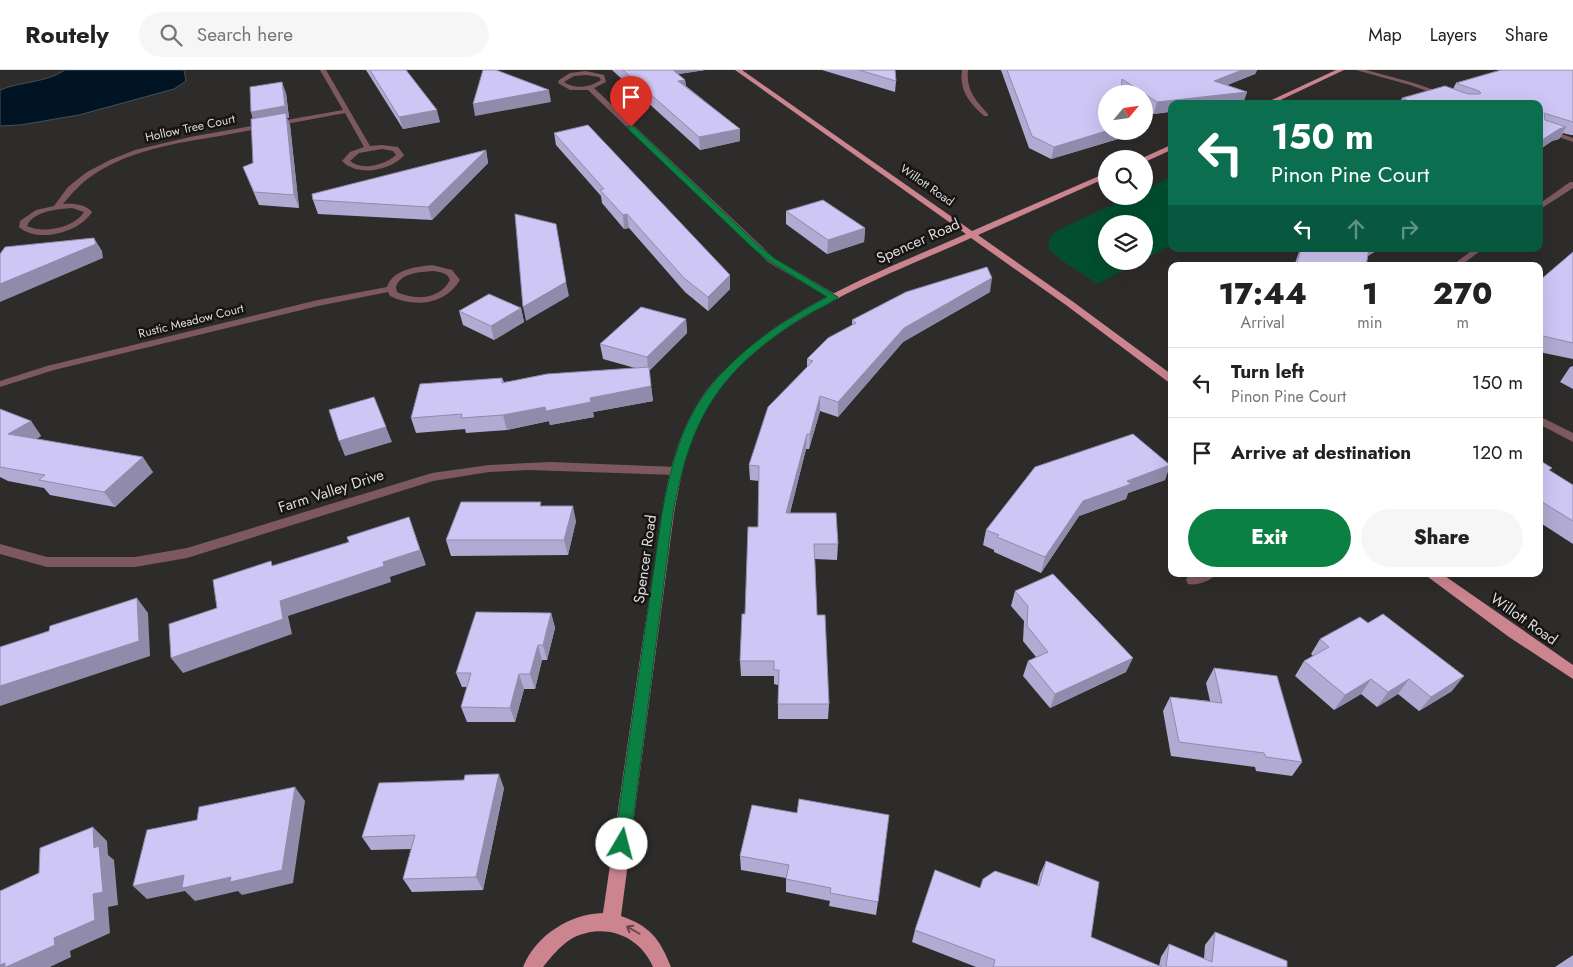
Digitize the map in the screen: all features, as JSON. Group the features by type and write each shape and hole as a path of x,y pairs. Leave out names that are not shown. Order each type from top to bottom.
{"main road":[{"name":"Willott Road","path":"738,70 1114,336 1168,377"},
{"path":"1275,100 1341,70"},
{"path":"1153,155 1168,148"},
{"name":"Spencer Road","path":"611,922 668,513 676,471 685,442 701,408 722,379 765,339 799,316 834,297 971,234 1098,179"},
{"name":"Willott Road","path":"1437,577 1573,672"},
{"path":"532,967 544,949 564,933 587,923 611,922 630,927 646,938 659,954 662,967"}],"street":[{"path":"323,70 368,148"},
{"path":"965,70 963,81 967,96 986,115"},
{"path":"1359,70 1412,84 1458,100"},
{"path":"589,88 601,84 604,78 598,74 586,73 572,74 561,81 563,86 589,88 756,248 771,260 834,297"},
{"name":"Hollow Tree Court","path":"56,208 64,194 77,182 113,162 143,150 186,140 347,111"},
{"path":"1543,129 1573,140"},
{"path":"368,148 395,149 400,155 393,162 377,167 360,168 348,164 346,161 352,154 368,148"},
{"path":"1543,205 1573,184"},
{"path":"80,207 88,212 82,220 59,230 34,232 23,227 23,223 33,215 56,208 80,207"},
{"path":"1461,262 1475,252"},
{"path":"422,269 442,269 449,272 455,280 448,291 440,295 418,300 398,298 392,294 390,289 391,284 396,279 422,269"},
{"name":"Rustic Meadow Court","path":"0,384 51,368 318,304 390,289"},
{"path":"1543,421 1573,438"},
{"name":"Farm Valley Drive","path":"3,554 47,562 89,563 135,562 187,553 432,477 508,466 676,471"},
{"path":"1193,580 1201,577"}],"green space":[{"path":"1168,178 1168,247 1153,255 1153,215 1098,215 1098,270 1124,270 1098,284 1061,260 1048,248 1050,237 1056,231 1112,205 1153,205 1153,186"}],"water":[{"path":"65,70 184,70 186,81 174,89 79,115 20,125 0,126 0,90 42,80"}],"building":[{"path":"370,70 406,70 437,110 399,117"},
{"path":"483,70 496,70 549,90 473,104"},
{"path":"623,70 673,70 685,80 678,81 740,129 699,137"},
{"path":"859,70 895,70 896,81"},
{"path":"1007,70 1242,70 1214,81 1247,92 1157,102 1153,99 1153,85 1131,85 1122,79 1122,85 1098,85 1098,133 1054,147 1032,136"},
{"path":"1501,70 1573,70 1573,122 1544,113 1545,120 1566,127 1559,129 1543,139 1543,100 1407,100 1402,98 1445,86 1468,94 1481,93 1456,83"},
{"path":"282,82 285,106 251,112 250,87"},
{"path":"286,113 294,195 254,192 243,167 253,163 251,119"},
{"path":"588,125 730,275 708,297 684,278 627,214 623,215 600,190 604,189 554,133"},
{"path":"486,150 428,207 313,200 312,194"},
{"path":"823,200 865,228 828,240 786,211"},
{"path":"515,214 556,224 566,282 523,307"},
{"path":"94,238 96,244 0,284 0,254 5,247"},
{"path":"1300,252 1368,252 1367,262 1297,262"},
{"path":"1573,252 1573,343 1543,336 1543,278"},
{"path":"987,267 992,278 904,328 838,402 820,396 810,434 807,434 786,513 836,513 838,544 814,544 817,615 825,615 829,704 778,704 779,670 774,670 774,661 740,661 742,614 745,614 748,527 758,527 759,466 749,465 768,407 813,361 807,359 828,338 856,323 852,320 906,292"},
{"path":"489,294 521,308 491,326 459,311"},
{"path":"641,307 686,319 647,357 600,344"},
{"path":"649,367 651,386 590,398 591,402 546,411 545,407 503,415 461,418 462,414 411,418 420,384 502,378 502,383 547,374"},
{"path":"374,397 386,427 339,441 329,410"},
{"path":"0,409 31,421 8,434 143,457 104,492 39,480 45,475 0,467"},
{"path":"1133,434 1168,463 1168,466 1127,481 1131,484 1083,501 1045,557 997,537 999,535 986,530 1035,467"},
{"path":"1543,462 1552,468 1549,470 1573,485 1573,521 1543,502"},
{"path":"461,502 541,502 540,506 573,506 564,540 446,540"},
{"path":"409,517 420,550 383,562 384,566 280,601 283,619 171,658 169,624 217,608 213,580 271,561 272,566 349,542 347,537"},
{"path":"1053,574 1133,658 1055,694 1028,661 1048,652 1027,626 1028,606 1015,591"},
{"path":"137,598 139,641 0,686 0,647 49,631 50,626"},
{"path":"476,612 551,613 543,645 538,645 530,674 519,674 510,708 461,707 471,673 456,673"},
{"path":"1383,614 1464,676 1431,697 1409,679 1388,692 1371,679 1345,695 1304,661 1329,647 1320,639 1360,617 1368,623"},
{"path":"1214,668 1277,676 1302,762 1266,757 1264,753 1179,742 1170,697 1222,703"},
{"path":"499,774 476,877 403,879 415,835 362,837 379,783 464,780 465,775"},
{"path":"295,787 282,870 230,882 231,877 182,888 184,875 133,886 147,830 197,820 199,807"},
{"path":"799,799 889,815 878,902 830,893 831,888 786,879 789,865 740,856 752,805 797,813"},
{"path":"93,827 94,848 99,846 103,892 93,894 95,920 54,938 55,945 6,967 5,963 0,965 0,891 39,873 40,848"},
{"path":"1046,861 1099,882 1091,937 1162,967 993,967 995,960 915,930 935,870 980,888 983,879 995,871 1039,886"},
{"path":"1215,932 1287,961 1287,967 1166,967 1169,944 1212,962"}],"route":[{"path":"622,844 668,513 676,471 685,442 701,408 722,379 765,339 799,316 834,297 771,260 756,248 631,127"}]}
